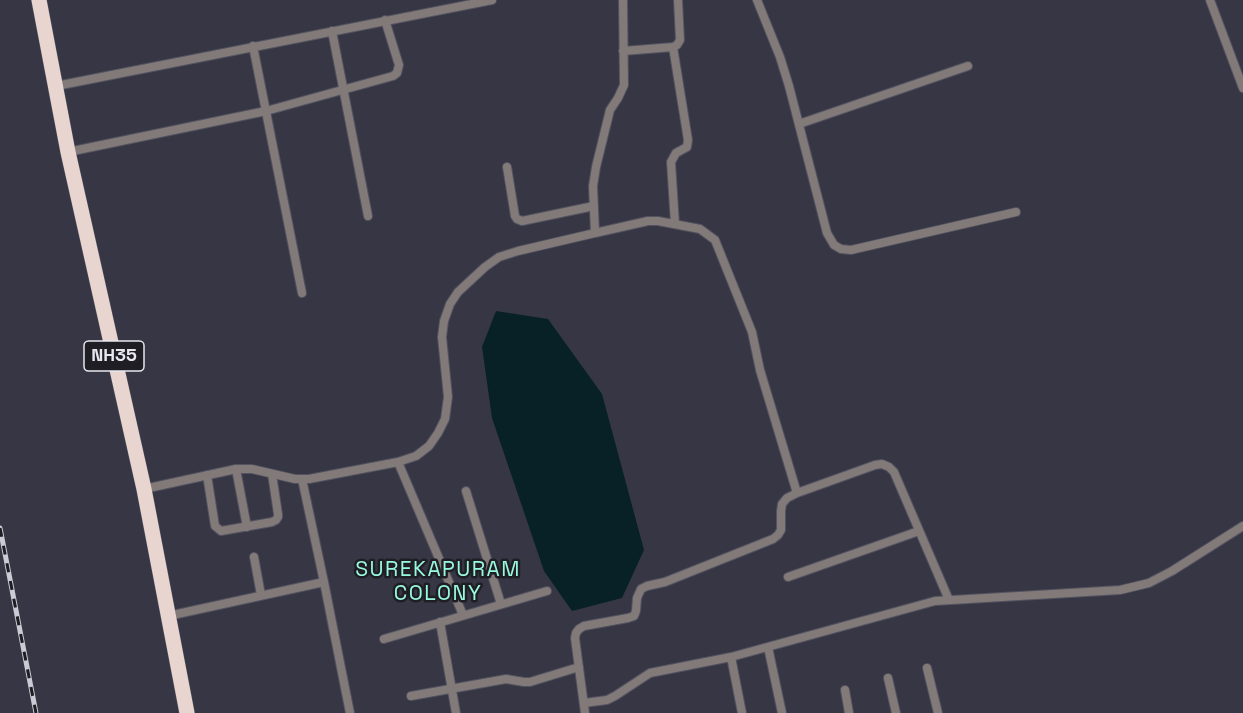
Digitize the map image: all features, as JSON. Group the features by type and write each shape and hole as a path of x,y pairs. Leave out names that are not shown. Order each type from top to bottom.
{"highway":[{"name":"NH35","path":"39,0 68,152 144,489 187,713"}],"street":[{"path":"56,86 492,0"},
{"path":"595,233 594,176 610,110 624,85 623,0"},
{"path":"623,51 677,45 680,40 678,0"},
{"path":"757,0 780,57 827,233 834,245 841,249 851,250 1016,212"},
{"path":"1210,0 1243,88"},
{"path":"68,152 266,111 393,76 397,73 399,65 385,20"},
{"path":"332,31 368,216"},
{"path":"253,46 302,293"},
{"path":"673,47 688,140 687,147 676,153 670,162 675,224"},
{"path":"799,124 968,66"},
{"path":"507,166 514,216 517,219 528,220 594,206"},
{"path":"144,489 236,469 252,469 295,479 321,477 398,462 416,456 429,446 445,419 448,397 442,337 444,321 450,304 459,292 499,257 518,250 648,221 700,229 715,240 752,332 762,380 797,493"},
{"path":"398,462 463,615"},
{"path":"585,713 575,638 579,629 634,616 641,589 665,582 773,539 781,530 782,504 787,498 875,465 882,464 894,472 949,600"},
{"path":"236,469 247,527"},
{"path":"207,475 215,526 217,530 229,531 272,522 278,517 272,474"},
{"path":"302,479 350,713"},
{"path":"466,491 501,604"},
{"path":"585,703 607,700 650,673 731,657 935,602 1120,590 1149,583 1243,526"},
{"path":"788,577 919,531"},
{"path":"254,557 261,595"},
{"path":"168,616 324,582"},
{"path":"384,639 547,591"},
{"path":"440,622 456,713"},
{"path":"768,647 782,713"},
{"path":"731,657 742,713"},
{"path":"411,696 506,679 530,682 579,667"},
{"path":"927,668 938,713"},
{"path":"888,678 896,713"},
{"path":"845,690 849,713"}],"shaded area":[{"path":"496,311 548,319 602,394 644,550 622,598 572,611 544,571 492,418 482,347"}],"railway":[{"path":"0,528 36,713"}],"district":[{"name":"SUREKAPURAM COLONY","path":"438,582"}]}
